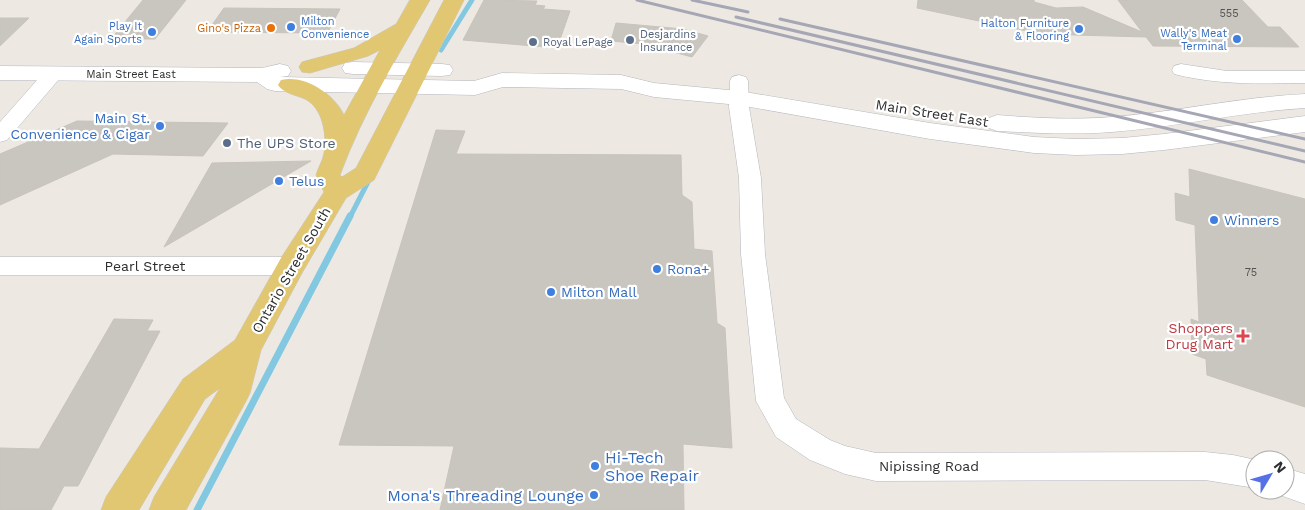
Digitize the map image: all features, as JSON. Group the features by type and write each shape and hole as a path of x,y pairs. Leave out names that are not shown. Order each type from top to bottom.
{"main road":[{"name":"Ontario Street South","path":"337,192 328,175 336,154 369,87 382,68 420,0"},
{"name":"Ontario Street South","path":"167,510 234,393 246,349 291,266 337,192 365,174 454,0"},
{"path":"310,67 361,52 404,28"},
{"name":"Main Street East","path":"0,73 262,75 310,67 382,68 414,78 475,88 502,80 621,82 654,90 739,89 971,122 1053,126 1126,123 1249,105 1305,101"},
{"name":"Main Street East","path":"262,75 275,84 369,87 414,78"},
{"path":"289,85 311,92 327,103 335,119 336,154"},
{"name":"Main Street East","path":"739,89 930,131 1034,145 1122,146 1305,124"},
{"name":"Ontario Street South","path":"119,510 194,389 246,349"}],"street":[{"path":"1181,70 1228,77 1305,77"},
{"path":"0,135 54,74"},
{"name":"Nipissing Road","path":"739,89 750,178 753,254 770,401 786,428 820,450 845,460 876,467 1205,466 1245,472"},
{"name":"Pearl Street","path":"0,266 291,266"}],"building":[{"path":"143,0 186,0 155,39 111,39"},
{"path":"484,0 537,1 535,5 545,6 543,9 570,11 557,48 463,40"},
{"path":"918,0 1034,0 1034,2 1056,8 1083,7 1142,32 1118,0 1242,0 1268,27 1280,27 1299,47 1153,46 1146,37 1041,34 917,8"},
{"path":"224,8 340,9 329,30 322,33 207,32"},
{"path":"0,18 29,18 0,46"},
{"path":"616,23 683,29 708,36 692,57 644,44 611,41"},
{"path":"77,121 228,123 203,156 113,154 0,205 0,154"},
{"name":"Milton Mall","path":"436,130 465,131 456,154 681,155 682,195 692,202 694,249 712,251 717,323 725,328 732,448 683,444 684,510 440,510 454,446 339,445"},
{"path":"311,161 164,247 212,163"},
{"path":"1189,169 1305,199 1305,407 1207,375 1206,359 1192,354 1191,319 1199,322 1195,225 1176,220 1175,193 1190,197"},
{"path":"114,319 153,320 147,331 160,331 78,486 64,486 51,510 0,510 0,448 39,449"}],"waterway":[{"path":"441,50 472,0"},
{"path":"350,217 370,178"},
{"path":"197,510 350,216"}],"railway":[{"path":"637,0 1305,162"},
{"path":"692,0 748,12"},
{"path":"736,17 1305,151"},
{"path":"780,19 1305,139"}],"place":[{"name":"Milton Convenience","path":"291,27"},
{"name":"Gino's Pizza","path":"271,28"},
{"name":"Halton Furniture & Flooring","path":"1079,29"},
{"name":"Play It Again Sports","path":"152,32"},
{"name":"Wally's Meat Terminal","path":"1237,39"},
{"name":"Desjardins Insurance","path":"630,40"},
{"name":"Royal LePage","path":"533,42"},
{"name":"Main St. Convenience & Cigar","path":"160,126"},
{"name":"The UPS Store","path":"227,143"},
{"name":"Telus","path":"279,181"},
{"name":"Winners","path":"1214,220"},
{"name":"Rona+","path":"657,269"},
{"name":"Milton Mall","path":"551,292"},
{"name":"Shoppers Drug Mart","path":"1243,336"},
{"name":"Hi-Tech Shoe Repair","path":"595,466"},
{"name":"Mona's Threading Lounge","path":"594,495"}]}
